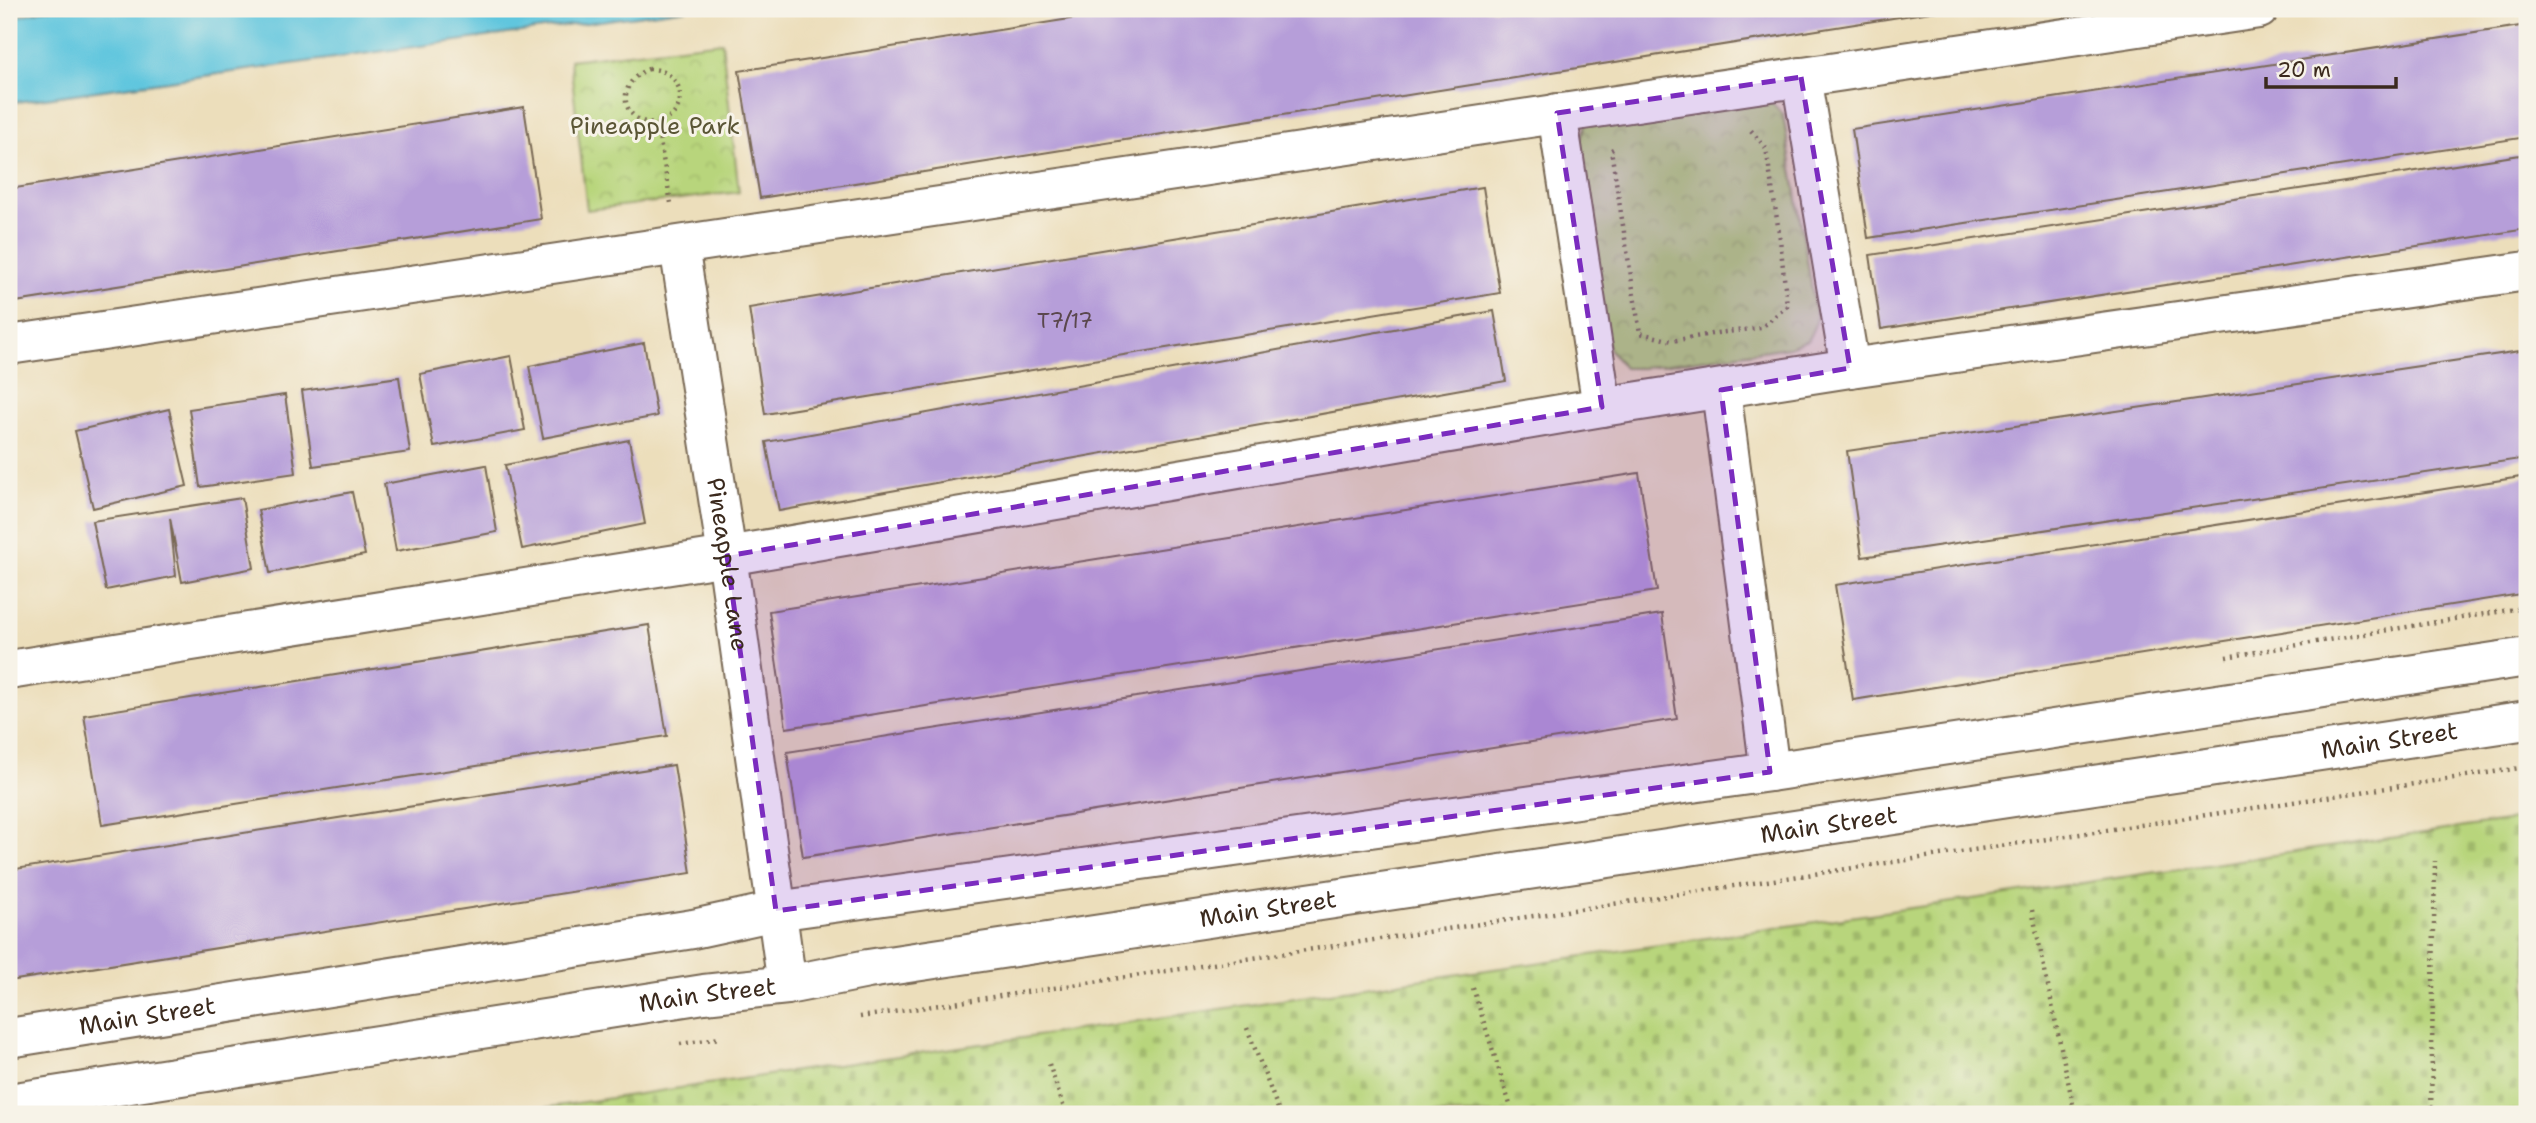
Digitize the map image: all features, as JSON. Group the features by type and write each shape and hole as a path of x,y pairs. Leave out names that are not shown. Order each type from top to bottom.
{"street":[{"path":"9,345 2259,9"},
{"path":"1801,77 1850,368"},
{"path":"1557,113 1602,407"},
{"name":"Pineapple Lane","path":"679,246 727,556 787,985"},
{"path":"9,670 727,556 1602,407 1850,368 2527,271"},
{"path":"1721,390 1770,772"},
{"name":"Main Street","path":"9,1038 679,931 774,897 1770,772 2527,657"},
{"name":"Main Street","path":"9,1103 704,994 787,985 868,969 2527,720"}],"path":[{"path":"658,69 674,78 681,94 676,111 657,125 636,117 630,111 626,93 633,77 640,72 658,69"},
{"path":"657,125 679,246"},
{"path":"1619,144 1611,150 1640,333 1672,341 1760,328 1787,306 1766,148 1749,127 1737,128"},
{"path":"857,1017 2527,767"},
{"path":"2431,1114 2435,861"},
{"path":"2032,910 2075,1114"},
{"path":"1473,988 1513,1114"},
{"path":"1247,1028 1280,1114"},
{"path":"677,1044 732,1036"},
{"path":"1049,1065 1066,1114"}],"highlighted area":[{"path":"1801,77 1850,368 1721,390 1770,772 776,911 727,556 1602,407 1557,113"}],"green space":[{"name":"Pineapple Park","path":"722,42 739,192 587,210 570,60"},
{"path":"1760,98 1771,102 1783,115 1817,320 1808,340 1789,347 1641,368 1624,368 1608,347 1579,144 1586,124"},
{"path":"2527,818 2527,1114 502,1114"}],"water":[{"path":"46,9 687,9 9,103 9,19"}],"building":[{"path":"1133,9 1943,10 760,198 739,71"},
{"path":"2527,25 2527,137 1868,238 1852,129"},
{"path":"524,107 541,219 9,303 9,189"},
{"path":"2527,154 2527,229 1881,329 1870,255"},
{"path":"1483,187 1500,293 765,414 749,308"},
{"path":"1494,311 1506,381 779,511 766,442"},
{"path":"644,343 657,416 543,438 529,366"},
{"path":"2527,350 2527,458 1862,557 1847,451"},
{"path":"511,356 525,430 434,447 420,374"},
{"path":"399,377 410,452 313,466 302,391"},
{"path":"285,395 296,473 200,487 189,409"},
{"path":"169,409 187,486 93,508 75,431"},
{"path":"629,440 645,524 522,549 505,465"},
{"path":"486,465 497,532 396,551 384,484"},
{"path":"1639,473 1657,591 786,728 769,611"},
{"path":"2527,476 2527,593 1853,700 1835,585"},
{"path":"352,492 365,555 270,573 258,510"},
{"path":"242,498 254,568 182,582 170,518 176,576 106,590 92,521"},
{"path":"1662,614 1677,719 803,857 787,752"},
{"path":"649,625 667,736 102,825 84,715"},
{"path":"674,765 691,873 9,981 9,870"}]}
